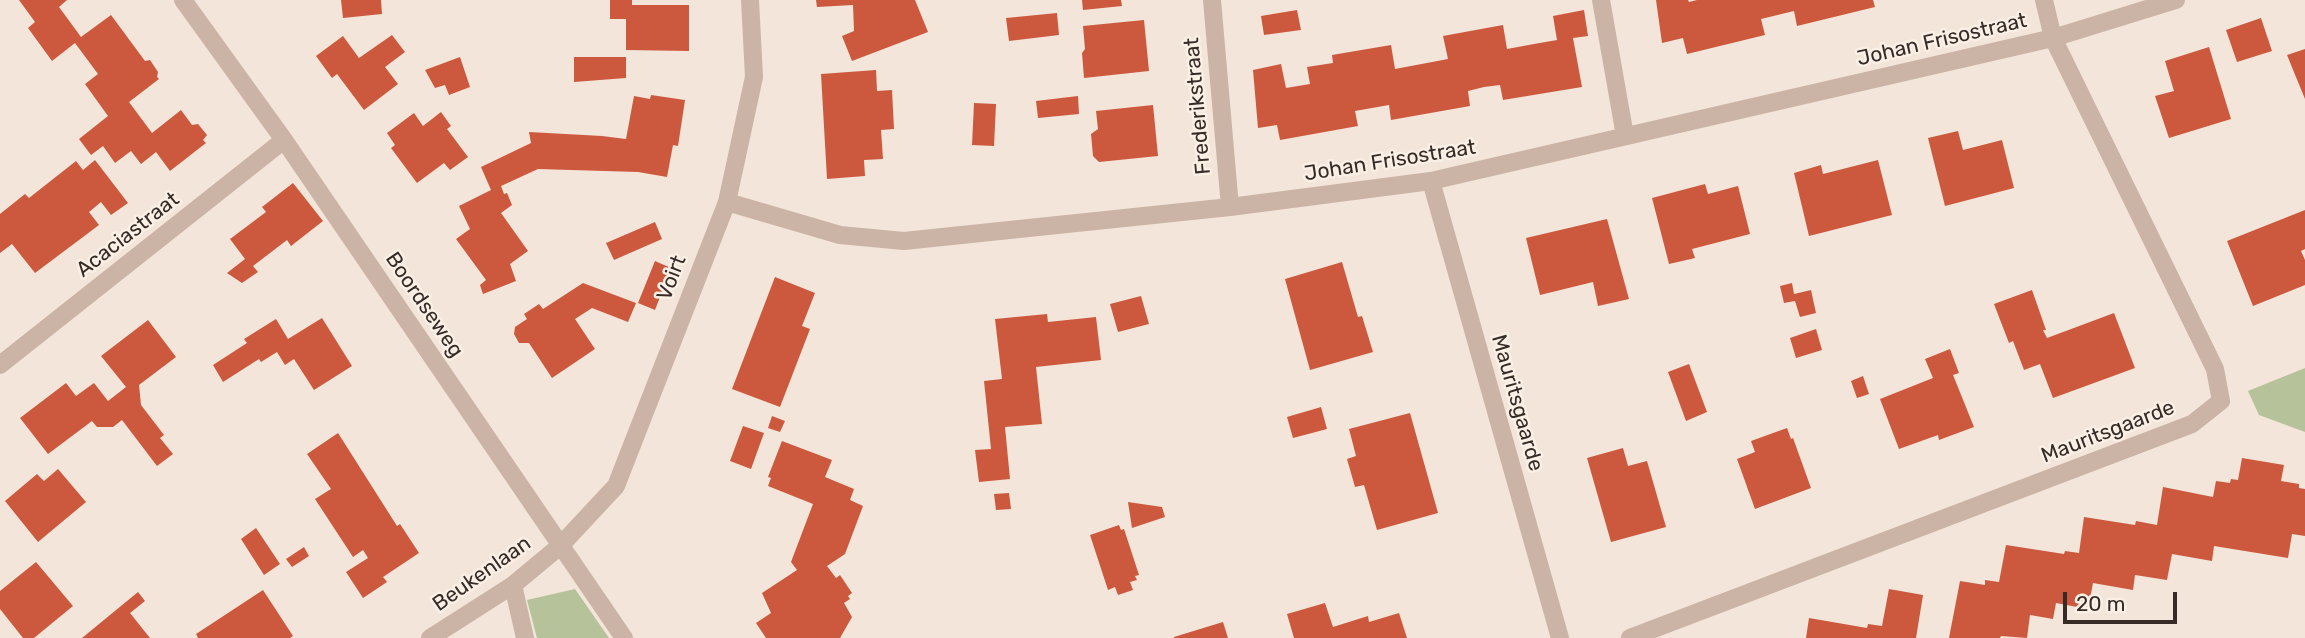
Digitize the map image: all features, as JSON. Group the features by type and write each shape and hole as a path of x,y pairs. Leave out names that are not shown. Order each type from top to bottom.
{"street":[{"name":"Boordseweg","path":"183,0 284,140 624,638"},
{"name":"Voirt","path":"560,546 616,486 727,202 754,77 750,0"},
{"name":"Frederikstraat","path":"1212,0 1230,207"},
{"path":"1601,0 1625,135"},
{"path":"2044,0 2053,38"},
{"name":"Johan Frisostraat","path":"727,202 840,235 904,242 1230,207 1431,181 2053,38 2176,0"},
{"name":"Mauritsgaarde","path":"1630,638 2192,424 2221,401 2215,369 2053,38"},
{"name":"Acaciastraat","path":"0,365 284,140"},
{"name":"Mauritsgaarde","path":"1431,181 1560,638"},
{"name":"Beukenlaan","path":"430,638 513,585 560,546"},
{"path":"513,585 526,638"}],"green space":[{"path":"2305,368 2305,432 2259,415 2248,391"},
{"path":"575,589 609,638 537,638 527,600"}],"building":[{"path":"19,0 67,0 59,7 81,37 111,15 145,61 150,60 158,72 159,79 129,102 152,133 181,110 192,125 198,124 207,135 203,140 206,143 170,171 156,152 141,164 131,151 115,163 103,146 91,155 79,139 108,116 85,84 98,74 75,43 52,61 28,28 35,22"},
{"path":"341,0 381,0 382,14 343,18"},
{"path":"610,0 632,0 632,5 689,5 689,51 626,50 626,19 610,19"},
{"path":"816,0 915,0 928,32 852,61 842,36 854,31 853,5 817,7"},
{"path":"1082,0 1121,0 1122,6 1083,10"},
{"path":"1656,0 1873,0 1875,7 1797,26 1794,11 1761,19 1765,35 1687,54 1683,38 1662,43"},
{"path":"1297,10 1301,30 1264,35 1261,16"},
{"path":"1584,10 1588,36 1573,38 1582,87 1503,100 1500,85 1484,87 1468,91 1470,106 1391,120 1389,105 1355,111 1358,126 1280,140 1277,125 1258,128 1253,70 1281,64 1286,88 1310,84 1307,67 1333,63 1332,55 1391,45 1395,69 1448,59 1443,36 1503,25 1507,49 1557,40 1553,16"},
{"path":"1057,13 1059,35 1009,41 1006,18"},
{"path":"2261,18 2272,51 2237,62 2226,30"},
{"path":"1144,20 1149,71 1084,78 1083,26"},
{"path":"392,35 405,52 385,67 398,84 364,110 337,74 332,78 316,56 343,36 359,58"},
{"path":"2209,47 2231,119 2169,138 2155,96 2174,91 2165,61"},
{"path":"2305,49 2305,99 2287,55"},
{"path":"460,57 470,87 449,95 445,85 435,88 425,70"},
{"path":"574,57 626,57 626,78 574,82"},
{"path":"876,70 877,91 892,90 894,129 881,130 883,159 864,160 865,176 827,179 821,74"},
{"path":"651,95 685,100 678,146 673,145 667,177 638,172 538,169 501,186 512,205 501,213 528,251 510,264 516,281 483,294 480,285 486,280 456,239 470,229 459,206 491,190 481,167 531,143 529,132 626,139 634,96 650,99"},
{"path":"1078,96 1079,114 1038,118 1036,101"},
{"path":"974,103 996,104 994,146 972,145"},
{"path":"1153,105 1158,156 1099,162 1093,156 1091,134 1098,129 1096,111"},
{"path":"441,112 451,126 447,129 468,157 450,170 444,163 417,183 391,148 395,145 387,133 414,113 423,126"},
{"path":"1958,131 1963,150 2002,140 2014,188 1945,206 1928,138"},
{"path":"95,160 128,203 111,215 101,202 89,212 99,225 35,273 12,244 0,253 0,214 25,194 29,198 76,161 83,170"},
{"path":"1878,160 1892,215 1809,236 1794,173 1821,165 1823,174"},
{"path":"293,183 323,221 291,246 287,240 253,266 258,272 242,283 227,273 245,259 230,239 266,212 262,207"},
{"path":"1705,184 1708,194 1738,186 1750,234 1692,249 1695,258 1669,264 1652,198"},
{"path":"2305,210 2305,249 2301,251 2305,260 2305,285 2253,306 2227,241"},
{"path":"1607,219 1629,299 1598,306 1593,282 1540,295 1526,238"},
{"path":"655,222 662,239 614,260 606,243"},
{"path":"655,261 671,268 655,310 638,303"},
{"path":"1342,262 1358,317 1362,316 1373,352 1310,370 1285,279"},
{"path":"775,277 815,293 802,326 810,329 780,407 732,389"},
{"path":"583,283 636,303 628,322 592,308 575,319 595,349 552,378 529,343 519,343 514,334 515,327 527,319 524,314 539,304 543,309"},
{"path":"1792,283 1794,294 1811,290 1816,313 1800,317 1795,301 1784,303 1780,286"},
{"path":"2032,290 2047,338 2114,313 2135,368 2053,398 2040,364 2024,370 2013,341 2009,343 1994,304"},
{"path":"1141,296 1149,324 1118,332 1110,304"},
{"path":"1047,314 1048,322 1096,317 1101,360 1036,367 1042,424 1005,427 1010,479 979,482 975,450 991,449 984,381 1002,379 995,319"},
{"path":"322,318 352,366 314,390 294,359 285,365 277,352 261,362 259,359 223,382 213,365 247,343 244,339 276,319 288,339"},
{"path":"148,320 176,357 139,385 141,405 164,435 160,438 173,454 157,466 122,420 113,427 97,427 92,421 48,454 20,418 66,383 76,396 94,383 108,401 126,387 101,356"},
{"path":"1816,329 1822,350 1796,358 1790,338"},
{"path":"1950,349 1959,373 1953,375 1974,427 1939,440 1938,435 1899,449 1880,399 1933,378 1925,359"},
{"path":"1689,364 1707,412 1686,421 1668,372"},
{"path":"1863,376 1869,394 1857,398 1851,381"},
{"path":"1321,407 1327,429 1293,438 1287,417"},
{"path":"1410,413 1438,513 1377,530 1364,485 1355,487 1347,459 1356,456 1349,429"},
{"path":"772,416 785,421 780,432 768,428"},
{"path":"743,426 764,433 751,469 730,461"},
{"path":"1787,428 1811,488 1755,509 1737,459 1755,452 1751,441"},
{"path":"338,433 397,526 400,524 419,553 383,577 387,582 363,598 346,572 368,558 363,550 353,557 315,499 331,489 307,454"},
{"path":"782,441 832,460 825,477 854,489 850,500 863,506 845,554 827,566 836,578 840,575 852,593 848,596 850,599 844,603 852,617 840,638 766,638 756,623 771,613 762,593 797,570 791,562 813,504 768,486 771,478 768,477"},
{"path":"1623,448 1628,466 1647,461 1666,527 1611,542 1587,458"},
{"path":"2242,458 2284,465 2281,481 2299,484 2299,488 2305,489 2305,536 2292,534 2288,558 2214,546 2212,561 2172,554 2167,580 2135,575 2133,590 2093,583 2088,609 2056,603 2053,619 2030,615 2027,638 1949,638 1960,581 1985,585 1985,580 1999,582 2006,545 2064,554 2065,551 2079,553 2084,517 2135,525 2136,521 2157,525 2163,487 2213,497 2216,481 2230,483 2231,479 2238,480"},
{"path":"58,469 86,502 38,542 5,501 37,474 44,481"},
{"path":"1009,493 1011,509 996,510 994,494"},
{"path":"1128,502 1162,507 1165,517 1132,528"},
{"path":"1119,525 1121,530 1124,529 1139,575 1135,576 1137,580 1130,582 1133,590 1118,595 1115,587 1108,590 1090,535"},
{"path":"256,528 280,564 264,575 241,539"},
{"path":"304,547 309,556 292,567 286,559"},
{"path":"36,562 73,606 34,638 23,638 0,609 0,591"},
{"path":"1889,589 1923,595 1916,638 1806,638 1809,618 1867,628 1868,624 1882,626"},
{"path":"263,590 293,636 198,638 196,634"},
{"path":"138,592 145,601 130,613 150,638 82,638"},
{"path":"1325,603 1333,627 1368,616 1369,622 1399,613 1407,638 1294,638 1287,614"},
{"path":"1223,622 1228,638 1174,638 1174,637"}]}
